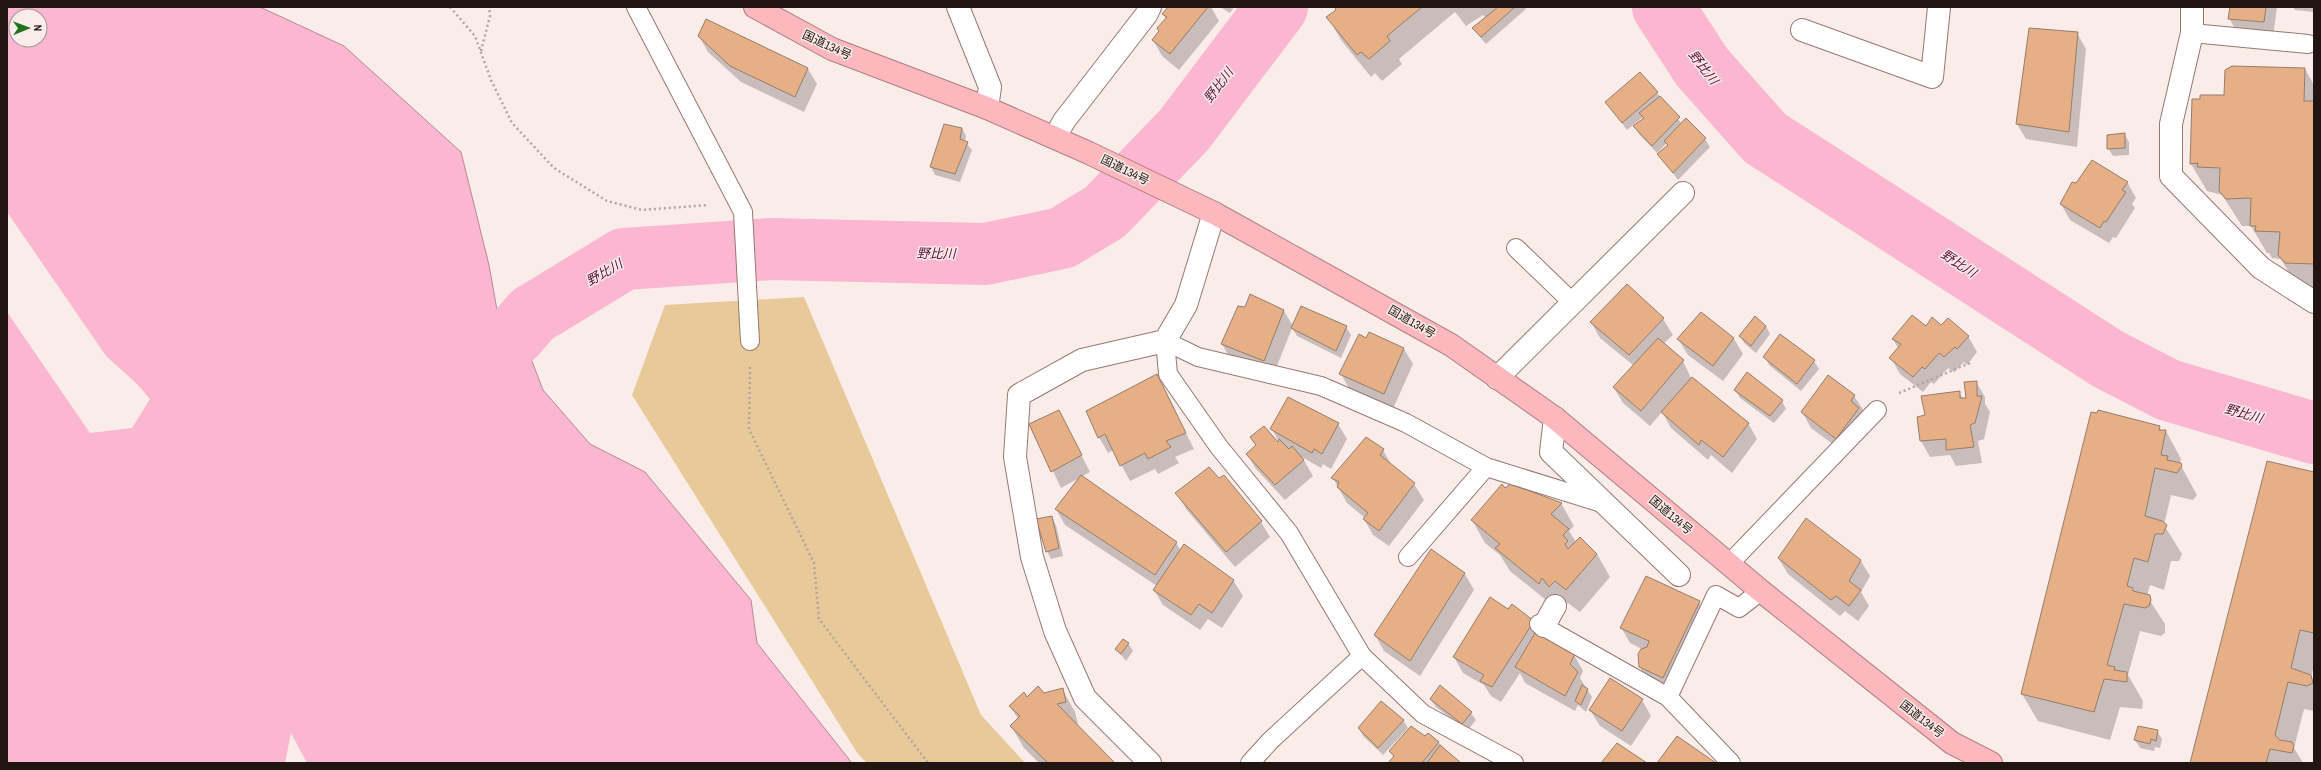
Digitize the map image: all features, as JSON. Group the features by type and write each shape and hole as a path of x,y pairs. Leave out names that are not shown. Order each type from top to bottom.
{"highway":[{"name":"国道134号","path":"755,7 832,49 987,108 1055,137 1190,202 1451,345 1556,418 1761,591 1952,743 1991,763"}],"street":[{"path":"958,7 990,87 987,108"},
{"path":"1055,137 1064,121 1146,15 1150,7"},
{"path":"1802,30 1932,77 1939,7"},
{"path":"2192,7 2192,33 2171,124 2171,176 2261,268 2314,302"},
{"path":"1497,378 1683,193"},
{"path":"1150,763 1084,698 1055,631 1032,557 1015,457 1019,396 1082,360 1165,341 1186,305 1214,214"},
{"path":"1556,418 1552,452 1679,575"},
{"path":"1541,625 1555,606"}],"lane":[{"path":"636,7 740,207 750,341"},
{"path":"2192,33 2308,44"},
{"path":"1516,248 1573,303"},
{"path":"1165,341 1198,357 1321,386 1406,423 1486,467 1605,504"},
{"path":"1165,341 1168,374 1219,447 1289,533 1362,656 1423,714 1514,763"},
{"path":"1729,564 1877,410"},
{"path":"1408,557 1486,467"},
{"path":"1668,697 1716,595 1739,608 1761,591"},
{"path":"1541,625 1668,697 1731,763"},
{"path":"1250,763 1270,741 1362,656"}],"path":[{"path":"450,7 474,36 512,123 554,168 607,201 642,210 740,207"},
{"path":"481,52 490,16 489,7"},
{"path":"750,341 749,429 814,563 819,619 928,763"},
{"path":"1877,410 1892,396 1970,363"}],"shaded area":[{"path":"7,7 260,7 344,46 461,152 489,265 497,310 530,356 543,390 590,444 645,472 751,600 757,643 852,763 7,763"},
{"path":"804,297 981,715 1025,763 867,763 858,754 632,395 665,305"}],"pier":[{"path":"7,212 106,356 137,384 150,399 132,428 90,433 7,312"},
{"path":"291,733 307,763 285,763"}],"building":[{"path":"1168,7 1208,7 1170,54 1152,40 1159,31 1157,28 1167,17 1162,14"},
{"path":"1335,7 1422,7 1387,36 1390,41 1369,59 1361,52 1357,55 1326,17 1336,10"},
{"path":"1498,7 1515,7 1481,37 1472,28"},
{"path":"2230,7 2266,7 2264,22 2228,19"},
{"path":"706,19 808,68 795,97 730,66 698,36"},
{"path":"2029,28 2078,32 2069,132 2016,124"},
{"path":"2232,66 2305,68 2304,101 2314,101 2314,264 2285,263 2278,255 2280,232 2255,231 2256,226 2250,226 2251,198 2226,199 2219,191 2220,168 2197,167 2198,163 2190,164 2192,99 2200,99 2200,95 2224,95 2225,70"},
{"path":"1640,72 1658,92 1622,123 1605,102"},
{"path":"1660,96 1680,117 1652,146 1633,126 1644,118 1639,113"},
{"path":"1686,118 1706,138 1673,173 1657,154 1668,145 1664,141"},
{"path":"944,124 962,128 960,139 968,142 955,174 930,167"},
{"path":"2125,133 2125,148 2107,149 2107,135"},
{"path":"2092,160 2128,182 2122,190 2126,192 2106,222 2104,221 2100,228 2060,204 2072,182 2076,183"},
{"path":"1627,284 1664,318 1629,355 1590,322"},
{"path":"1250,294 1284,310 1264,361 1221,344 1238,306 1245,307"},
{"path":"1301,306 1347,326 1336,351 1291,328"},
{"path":"1701,312 1734,338 1713,366 1677,339"},
{"path":"1912,315 1926,326 1932,317 1941,325 1948,318 1969,336 1957,349 1955,347 1944,357 1939,353 1925,369 1922,367 1913,377 1889,358 1901,344 1892,339"},
{"path":"1755,316 1766,326 1751,346 1739,336"},
{"path":"1369,332 1404,348 1384,394 1339,374 1359,334 1366,338"},
{"path":"1780,334 1815,360 1797,384 1763,357"},
{"path":"1658,338 1684,360 1641,411 1613,387"},
{"path":"1747,372 1783,400 1770,416 1734,390"},
{"path":"1157,374 1186,433 1166,441 1171,447 1148,459 1145,453 1120,466 1105,434 1098,438 1086,411"},
{"path":"1828,375 1855,395 1851,401 1859,408 1836,439 1801,412"},
{"path":"1692,377 1749,423 1723,457 1701,440 1699,445 1661,412"},
{"path":"1977,381 1977,396 1982,396 1975,423 1970,425 1974,447 1946,450 1946,439 1920,441 1917,417 1925,415 1921,396 1960,391 1960,398 1966,398 1964,382"},
{"path":"1288,397 1339,423 1322,454 1314,449 1312,453 1270,429"},
{"path":"1059,410 1082,455 1051,472 1029,424"},
{"path":"2098,410 2160,426 2159,430 2166,430 2161,455 2168,456 2167,460 2181,463 2182,466 2177,473 2155,468 2145,516 2162,521 2167,525 2163,534 2155,534 2148,562 2134,558 2127,586 2133,588 2133,591 2150,595 2151,600 2149,606 2145,608 2124,604 2107,665 2115,667 2114,670 2127,672 2127,682 2104,679 2094,712 2021,694 2091,412 2097,413"},
{"path":"1264,426 1278,442 1279,439 1289,449 1292,446 1304,460 1275,485 1246,454 1256,445 1250,437"},
{"path":"1366,437 1384,449 1380,455 1415,483 1379,531 1363,519 1368,513 1337,487 1339,482 1331,478"},
{"path":"2267,461 2314,472 2314,633 2300,630 2291,668 2311,675 2313,683 2307,686 2288,682 2275,735 2280,740 2292,742 2294,746 2292,753 2270,749 2266,763 2190,763"},
{"path":"1209,467 1219,478 1224,475 1262,521 1226,552 1175,493"},
{"path":"1081,475 1177,542 1155,575 1055,509"},
{"path":"1502,484 1505,488 1511,484 1562,503 1551,514 1569,529 1563,535 1568,541 1565,544 1568,549 1580,537 1597,554 1566,590 1555,581 1549,587 1542,578 1539,584 1495,548 1500,544 1471,520"},
{"path":"1052,516 1059,548 1046,552 1036,519"},
{"path":"1806,518 1861,560 1849,581 1861,590 1849,606 1836,596 1831,600 1778,558"},
{"path":"1184,544 1234,580 1212,613 1199,604 1191,615 1153,590"},
{"path":"1431,549 1465,573 1410,661 1374,635"},
{"path":"1646,576 1700,601 1663,678 1639,667 1638,654 1641,649 1647,647 1649,641 1620,628"},
{"path":"1490,597 1508,609 1512,604 1534,621 1492,687 1480,681 1484,675 1453,657"},
{"path":"1535,633 1575,654 1570,664 1578,672 1565,696 1515,667"},
{"path":"1123,639 1129,643 1121,654 1115,649"},
{"path":"1610,678 1643,699 1622,731 1589,710"},
{"path":"1440,685 1472,712 1462,724 1430,699"},
{"path":"1582,685 1588,689 1581,705 1575,701"},
{"path":"1038,686 1044,693 1063,688 1066,702 1057,704 1115,763 1048,763 1010,726 1020,716 1009,706 1024,692 1027,697"},
{"path":"1381,701 1404,720 1378,748 1358,728"},
{"path":"1411,726 1425,736 1428,733 1439,742 1422,763 1388,763 1394,756 1389,751"},
{"path":"2138,726 2158,730 2156,741 2151,739 2150,744 2134,740"},
{"path":"1677,736 1716,763 1657,763"},
{"path":"1617,743 1647,763 1601,763"},
{"path":"1440,745 1460,762 1427,763"}],"waterway":[{"name":"野比川","path":"515,335 532,315 624,259 771,249 985,254 1062,238 1105,212 1184,130 1277,7"},
{"name":"野比川","path":"1663,7 1702,67 1765,138 2108,359 2168,390 2314,433"}]}
